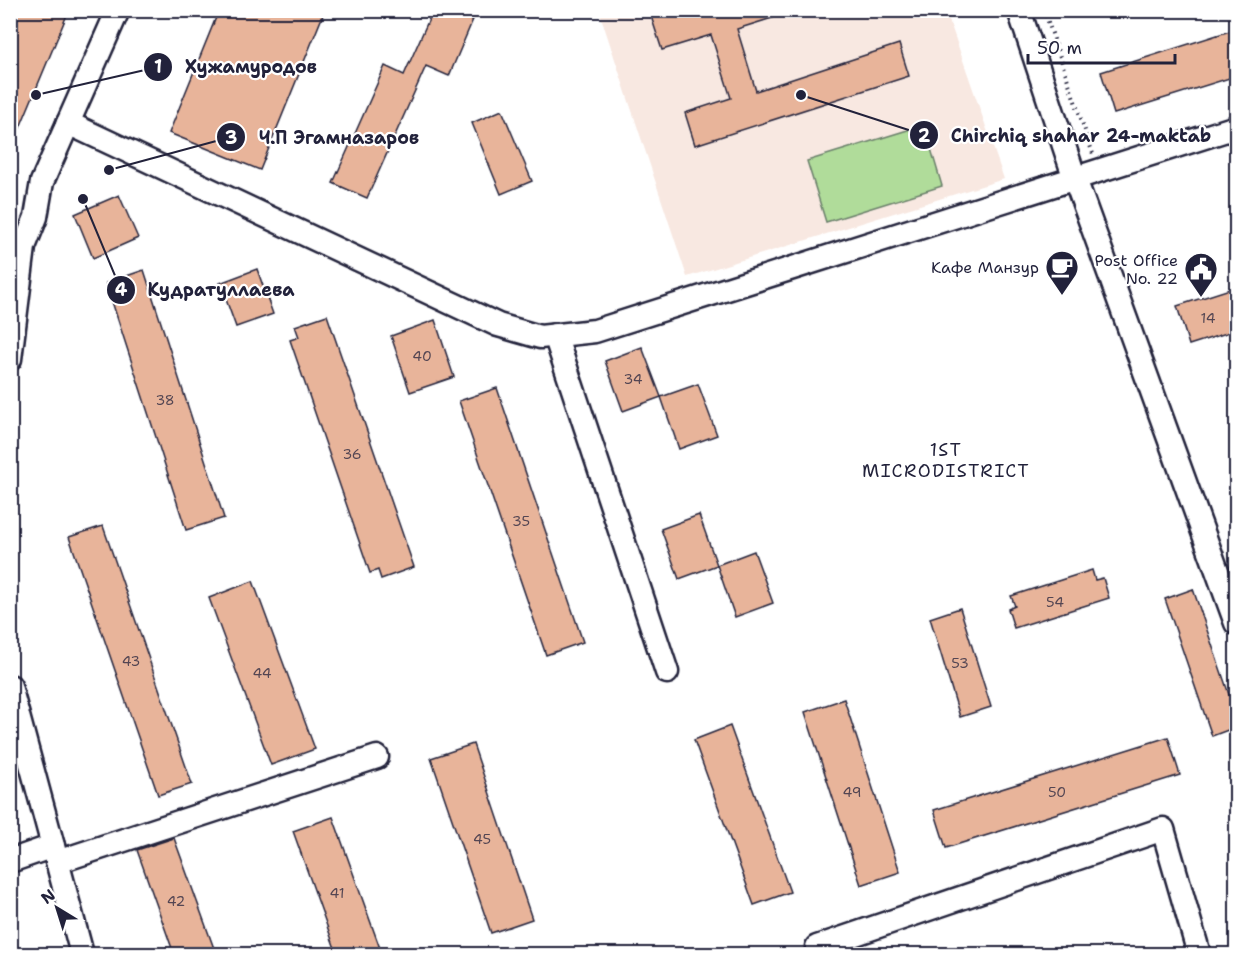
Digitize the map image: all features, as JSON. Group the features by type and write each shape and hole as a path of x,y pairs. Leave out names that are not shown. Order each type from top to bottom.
{"street":[{"path":"10,359 17,244 36,217 42,182 118,10"},
{"path":"1019,10 1075,179 1236,623"},
{"path":"69,123 498,325 540,337 595,331 1236,127"},
{"path":"555,335 667,672"},
{"path":"10,686 82,954"},
{"path":"10,861 55,854 377,757"},
{"path":"819,954 817,947 1163,829 1199,954"}],"path":[{"path":"1044,10 1099,172"}],"shaded area":[{"path":"599,11 946,11 1004,179 687,277"}],"green space":[{"path":"924,125 942,186 826,222 807,161"}],"building":[{"path":"10,10 69,10 11,149 10,149"},
{"path":"219,10 325,10 260,170 169,133"},
{"path":"433,10 477,10 449,76 426,66 367,198 333,183 385,66 404,75"},
{"path":"649,10 785,10 785,14 737,29 756,91 899,44 909,76 695,145 685,113 731,98 711,35 662,50"},
{"path":"1236,29 1236,76 1114,114 1101,72"},
{"path":"502,110 532,181 501,194 472,123"},
{"path":"119,195 138,238 93,258 75,214"},
{"path":"257,269 273,314 236,327 220,283"},
{"path":"144,270 224,518 186,530 106,283"},
{"path":"1236,287 1236,330 1189,345 1177,306"},
{"path":"327,315 414,567 381,579 378,570 370,573 290,340 299,337 295,326"},
{"path":"435,320 454,377 410,392 391,336"},
{"path":"642,347 661,397 623,411 605,361"},
{"path":"698,384 717,435 679,449 661,397"},
{"path":"497,388 583,642 546,655 459,401"},
{"path":"699,515 717,565 679,579 661,529"},
{"path":"103,526 192,784 158,795 69,537"},
{"path":"754,551 773,603 735,617 717,565"},
{"path":"1092,570 1095,580 1103,578 1109,598 1014,628 1008,609 1015,606 1011,596"},
{"path":"253,581 315,749 271,765 209,598"},
{"path":"1193,589 1236,715 1236,727 1212,736 1165,599"},
{"path":"960,608 991,707 960,717 930,618"},
{"path":"844,699 900,872 861,885 805,712"},
{"path":"730,726 790,892 754,905 694,740"},
{"path":"1168,737 1180,775 946,848 934,810"},
{"path":"473,744 532,919 491,933 431,758"},
{"path":"333,817 382,954 337,954 293,831"},
{"path":"174,838 216,954 174,954 137,850"}],"place":[{"name":"Хужамуродов","path":"36,95"},
{"name":"Chirchiq shahar 24-maktab","path":"801,95"},
{"name":"Ч.П Эгамназаров","path":"109,170"},
{"name":"Кудратуллаева","path":"83,199"},
{"name":"Кафе Манзур","path":"1062,296"},
{"name":"Post Office No. 22","path":"1201,298"}],"district":[{"name":"1ST MICRODISTRICT","path":"946,460"}]}
